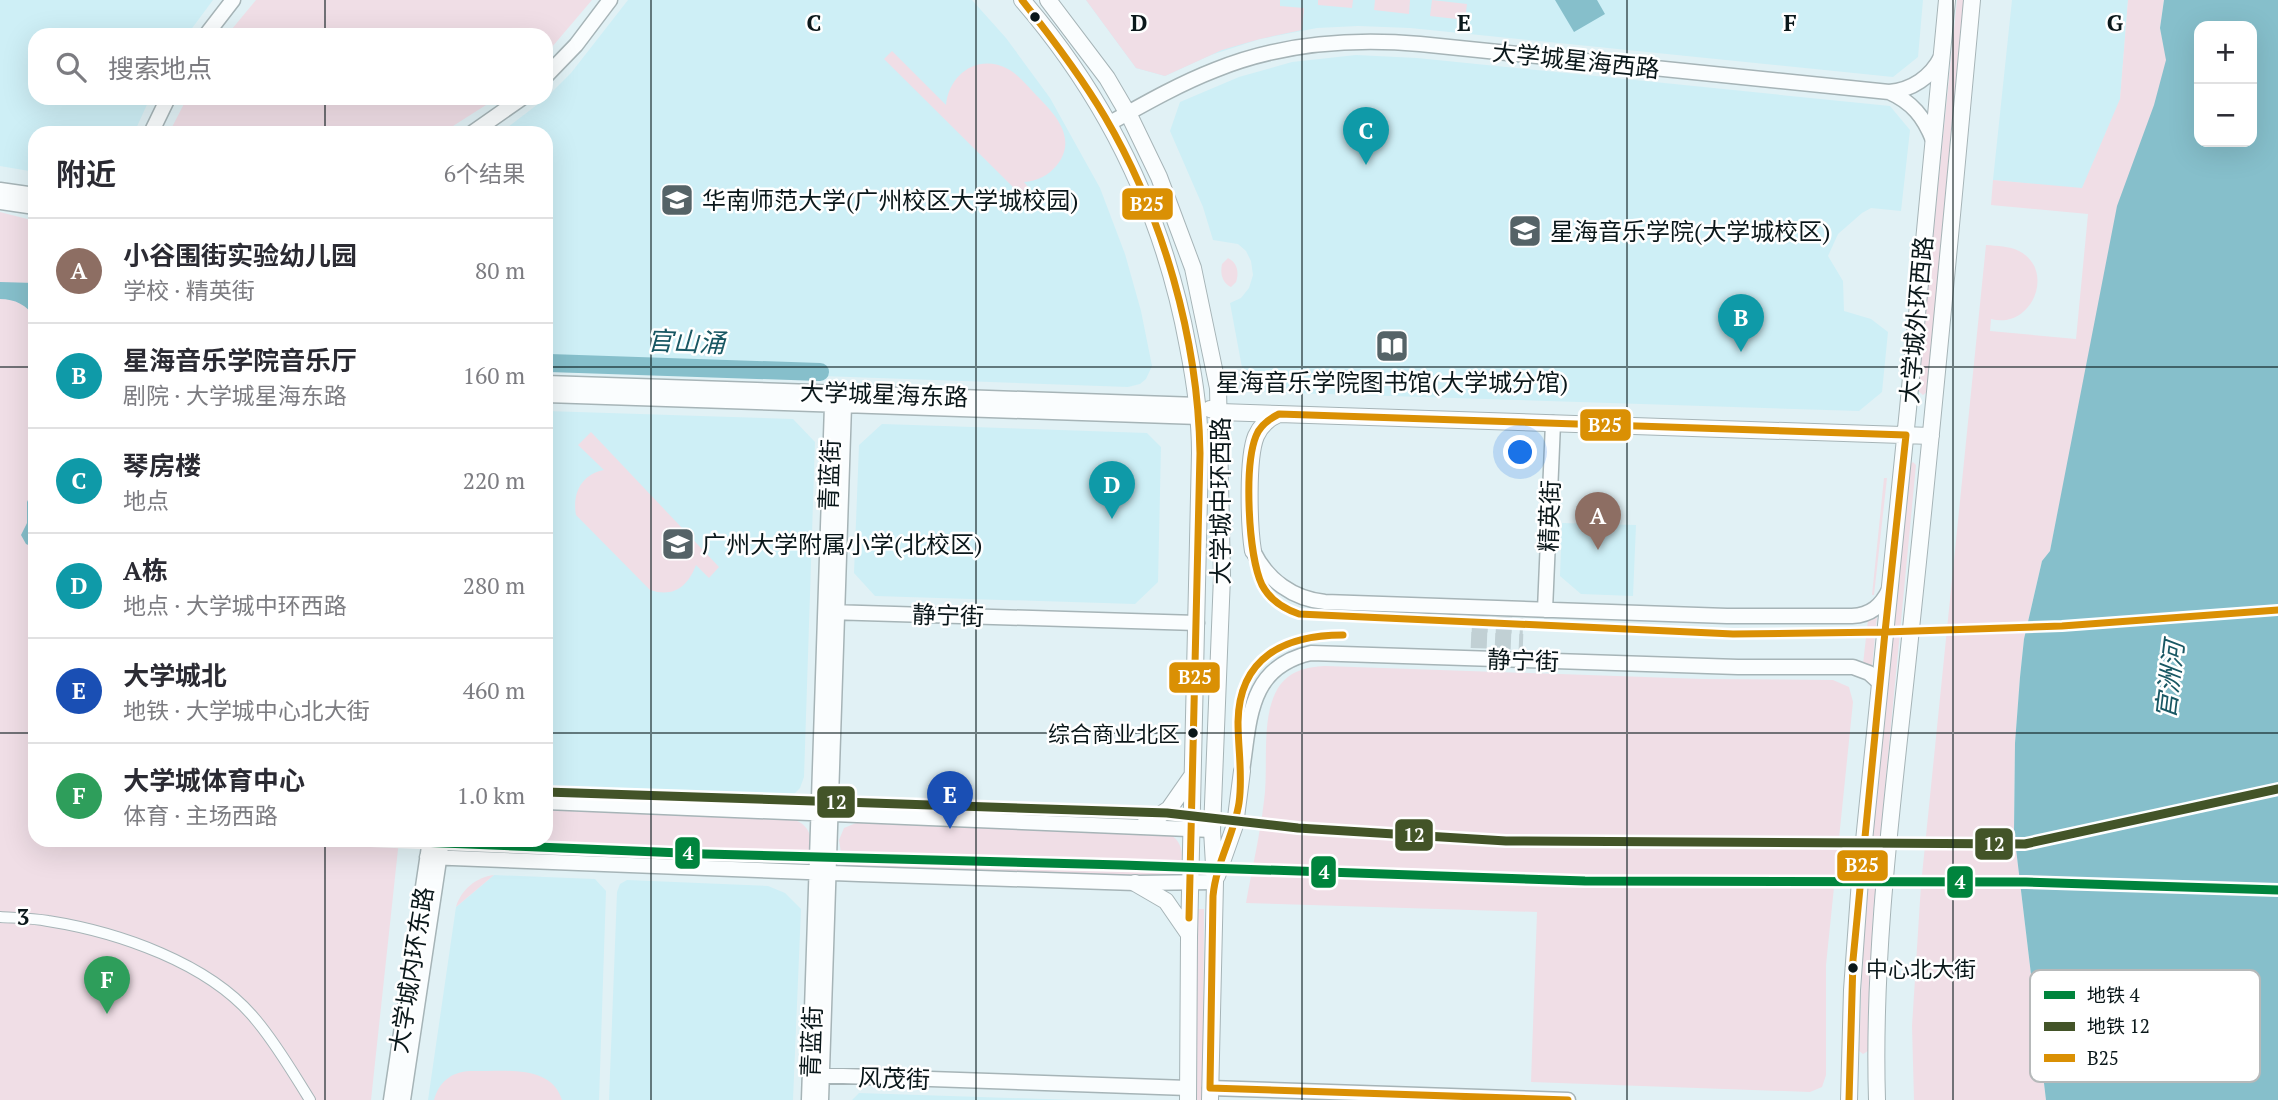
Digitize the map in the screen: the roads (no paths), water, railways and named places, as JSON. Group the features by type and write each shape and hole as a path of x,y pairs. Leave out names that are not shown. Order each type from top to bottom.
{"main road":[{"name":"大学城中环西路","path":"1022,0 1073,64 1110,122 1141,185 1165,250 1183,319 1199,411 1188,1094"},
{"name":"大学城中环西路","path":"1048,0 1088,51 1128,113 1164,188 1193,268 1211,345 1220,412 1220,624 1212,830 1214,882 1210,1094"},
{"name":"大学城外环西路","path":"1849,1100 1854,957 1947,0"},
{"name":"大学城外环西路","path":"1877,1100 1877,1004 1884,890 1935,397 1972,0"},
{"path":"1073,64 1088,51"},
{"path":"1909,396 1922,400 1935,397"},
{"name":"大学城星海东路","path":"1199,411 1931,436"},
{"path":"1253,551 1252,448 1261,426 1279,414"},
{"path":"1214,882 1235,825 1242,771"},
{"path":"1143,826 1169,809 1193,774"},
{"path":"1135,883 1166,901 1180,918 1189,937"},
{"path":"1849,1062 1861,1065 1876,1062"}],"street":[{"path":"211,28 233,0"},
{"path":"553,69 576,45 611,0"},
{"name":"大学城星海西路","path":"1110,122 1198,77 1247,58 1296,46 1358,41 1409,43 1889,92 1913,85 1927,75 1941,57"},
{"name":"大学城星海西路","path":"1889,92 1914,107 1933,140"},
{"path":"154,126 165,105"},
{"path":"482,126 512,105"},
{"path":"0,190 28,194"},
{"path":"0,202 28,207"},
{"name":"大学城星海东路","path":"553,383 838,401"},
{"name":"大学城星海东路","path":"553,395 1199,411"},
{"name":"青蓝街","path":"821,1100 816,1075 838,401"},
{"name":"精英街","path":"1545,610 1553,423"},
{"name":"静宁街","path":"1253,551 1277,583 1293,594 1310,600 1727,616 1859,616 1877,607 1890,589"},
{"name":"静宁街","path":"830,612 1197,623"},
{"name":"静宁街","path":"1242,771 1254,701 1262,682 1280,665 1311,653 1738,667 1853,667 1869,673 1880,683"},
{"path":"553,802 1212,830"},
{"name":"大学城内环东路","path":"403,1100 433,857 431,847"},
{"path":"438,847 433,857 1135,883 1214,882"},
{"name":"大学城内环东路","path":"391,1100 433,857"},
{"path":"0,917 47,921 113,936 170,958 219,985 255,1018 310,1100"},
{"name":"青蓝街","path":"808,1100 816,1075"},
{"name":"风茂街","path":"816,1075 1188,1094"},
{"path":"1210,1094 1568,1100"}],"water":[{"path":"1555,0 1597,0 1605,14 1574,32"},
{"name":"官洲河","path":"2164,0 2278,0 2278,1100 2046,1100 2044,1082 2260,1082 2260,970 2030,970 2014,832 2015,743 2024,639 2042,561 2050,551 2117,206 2154,105 2166,60 2160,28"},
{"path":"0,282 28,283 28,310 11,300 0,299"},
{"path":"28,500 28,545 21,535 27,523"}],"waterway":[{"name":"官山涌","path":"553,363 820,372"}],"tunnel":[{"path":"1472,624 1523,626"},
{"path":"1471,640 1523,642"}],"metro line":[{"name":"12","path":"553,792 1167,813 1298,828 1506,841 2025,844 2278,789"},
{"name":"4","path":"538,847 1585,881 2026,882 2278,890"}],"place":[{"name":"琴房楼","path":"1366,165"},
{"name":"华南师范大学(广州校区大学城校园)","path":"677,200"},
{"name":"星海音乐学院(大学城校区)","path":"1525,231"},
{"name":"星海音乐学院图书馆(大学城分馆)","path":"1392,346"},
{"name":"星海音乐学院音乐厅","path":"1741,352"},
{"name":"A栋","path":"1112,519"},
{"name":"广州大学附属小学(北校区)","path":"678,544"},
{"name":"小谷围街实验幼儿园","path":"1598,550"},
{"name":"综合商业北区","path":"1193,733"},
{"name":"大学城北","path":"950,829"},
{"name":"中心北大街","path":"1853,968"},
{"name":"大学城体育中心","path":"107,1014"}]}
